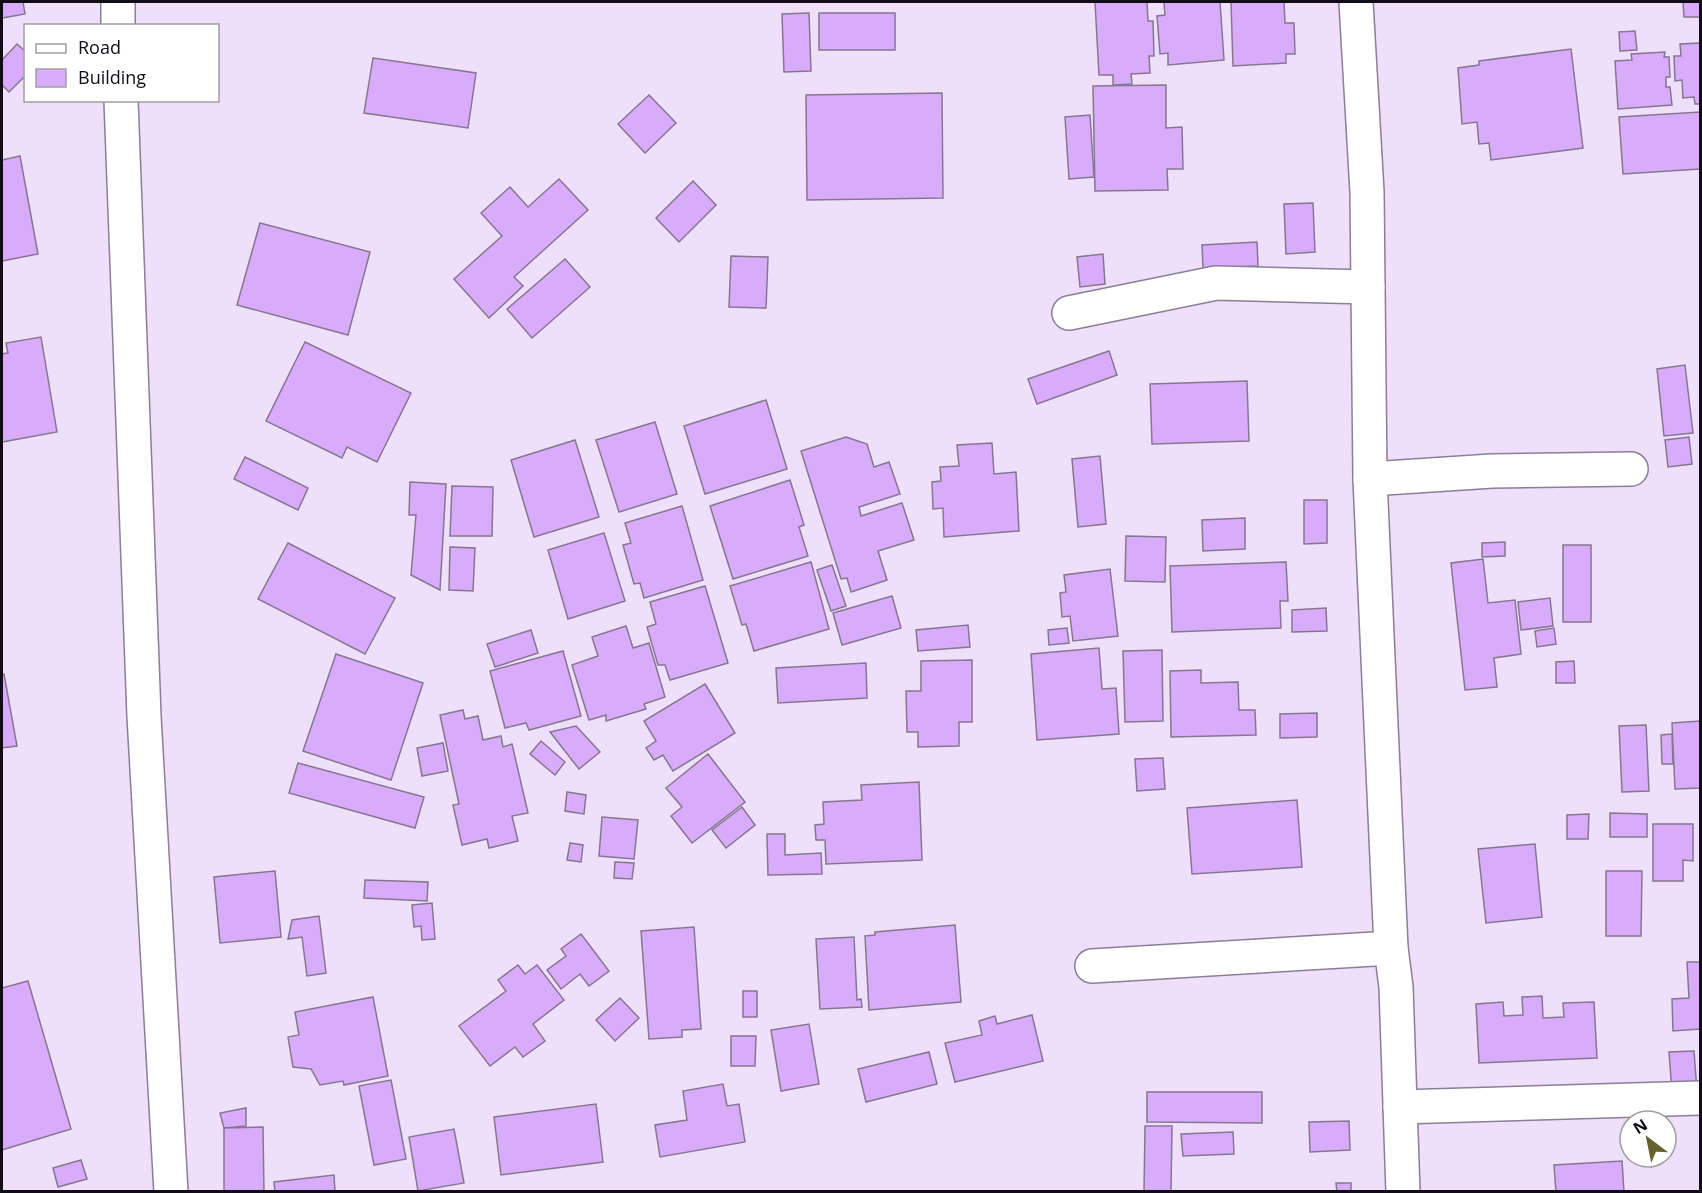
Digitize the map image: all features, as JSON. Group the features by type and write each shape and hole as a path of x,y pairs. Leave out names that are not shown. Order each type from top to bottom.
{"street":[{"path":"118,2 118,24"},
{"path":"1356,2 1367,192 1370,478 1391,948 1396,987 1403,1191"},
{"path":"121,102 144,716 171,1191"},
{"path":"1069,313 1216,283 1368,286"},
{"path":"1370,478 1492,471 1631,469"},
{"path":"1092,966 1391,948"},
{"path":"1401,1107 1701,1098"}],"building":[{"path":"2,2 23,2 25,14 2,18"},
{"path":"1095,2 1147,2 1148,21 1153,21 1154,56 1149,56 1150,73 1131,74 1132,84 1113,85 1113,75 1099,75"},
{"path":"1164,2 1220,2 1224,60 1168,65 1168,53 1160,54 1157,16 1165,15"},
{"path":"1231,2 1284,2 1285,23 1294,23 1295,54 1286,54 1286,63 1233,66"},
{"path":"1683,2 1700,2 1700,17 1684,17"},
{"path":"809,13 811,71 784,72 782,14"},
{"path":"819,13 895,13 895,50 819,50"},
{"path":"1635,31 1637,50 1620,51 1619,32"},
{"path":"1700,43 1700,104 1695,104 1694,97 1683,98 1682,80 1675,81 1674,56 1681,56 1680,44"},
{"path":"17,44 24,50 24,77 9,92 2,85 2,60"},
{"path":"1571,49 1583,148 1491,160 1489,143 1479,144 1477,122 1462,124 1458,68 1479,65 1479,61"},
{"path":"1665,52 1664,57 1669,57 1670,77 1666,77 1666,87 1670,87 1672,105 1618,109 1615,61 1632,60 1631,54"},
{"path":"373,58 476,73 468,128 364,113"},
{"path":"1166,85 1166,128 1182,127 1183,169 1167,169 1168,190 1095,191 1093,86"},
{"path":"942,93 943,198 807,200 806,95"},
{"path":"649,95 676,123 645,153 618,124"},
{"path":"1700,112 1700,169 1623,174 1619,117"},
{"path":"1090,115 1094,177 1069,179 1065,117"},
{"path":"20,156 38,254 2,261 2,160"},
{"path":"559,179 588,210 514,277 523,286 489,318 454,279 502,236 481,213 510,187 528,207"},
{"path":"693,181 716,205 679,242 656,218"},
{"path":"1313,203 1315,252 1286,254 1284,204"},
{"path":"260,223 370,252 348,335 237,305"},
{"path":"1257,242 1258,266 1203,268 1202,245"},
{"path":"1103,254 1105,284 1080,287 1077,257"},
{"path":"731,256 768,257 766,308 729,307"},
{"path":"565,259 590,287 532,338 507,309"},
{"path":"41,337 57,432 2,442 2,354 8,353 6,343"},
{"path":"305,342 411,393 377,462 347,447 342,458 266,421"},
{"path":"1109,351 1117,375 1037,404 1028,379"},
{"path":"1685,365 1693,433 1664,436 1657,369"},
{"path":"1247,381 1249,441 1152,444 1150,384"},
{"path":"766,400 787,469 705,494 684,426"},
{"path":"655,422 677,494 619,512 596,440"},
{"path":"846,437 867,444 874,467 889,462 900,494 859,507 861,516 902,503 914,540 878,551 887,580 851,592 847,578 841,579 801,451"},
{"path":"1689,437 1692,464 1668,467 1665,440"},
{"path":"575,440 599,517 534,537 511,460"},
{"path":"992,443 994,474 1016,472 1019,531 944,537 943,508 933,509 932,482 941,481 940,467 959,466 957,445"},
{"path":"1100,456 1106,524 1078,527 1072,459"},
{"path":"245,457 308,488 298,510 234,479"},
{"path":"790,480 804,525 799,527 808,556 733,579 710,506"},
{"path":"410,482 446,484 440,590 411,575 416,515 409,515"},
{"path":"452,486 493,487 492,536 450,536"},
{"path":"1304,500 1327,500 1327,543 1304,544"},
{"path":"682,506 703,580 644,598 640,583 634,584 623,545 631,543 625,523"},
{"path":"1245,518 1245,549 1203,551 1202,520"},
{"path":"604,533 625,601 568,619 548,550"},
{"path":"1126,536 1166,537 1165,582 1125,581"},
{"path":"1505,542 1505,556 1482,557 1482,543"},
{"path":"288,543 395,598 365,654 258,599"},
{"path":"1563,545 1591,545 1591,622 1563,622"},
{"path":"450,547 475,548 473,591 449,590"},
{"path":"1483,559 1488,603 1515,600 1521,654 1494,658 1497,687 1465,690 1451,563"},
{"path":"811,562 829,629 754,651 746,624 742,625 730,586"},
{"path":"1286,562 1288,601 1280,601 1281,628 1172,632 1170,566"},
{"path":"832,565 846,606 831,611 817,570"},
{"path":"1110,569 1118,636 1073,641 1070,616 1062,617 1060,593 1066,592 1064,575"},
{"path":"705,586 728,663 670,680 665,665 658,665 647,627 656,624 650,602"},
{"path":"892,596 901,628 842,645 833,613"},
{"path":"1550,598 1553,626 1521,630 1518,602"},
{"path":"1326,608 1327,631 1292,632 1292,610"},
{"path":"968,625 970,647 918,651 916,630"},
{"path":"626,626 633,648 649,643 665,697 644,704 646,709 606,721 606,715 589,720 572,665 598,656 592,637"},
{"path":"1067,628 1069,643 1049,645 1048,630"},
{"path":"1554,628 1556,644 1537,647 1535,631"},
{"path":"531,630 538,653 495,667 487,644"},
{"path":"1099,648 1102,689 1116,688 1119,734 1037,740 1031,654"},
{"path":"1162,650 1163,721 1125,722 1123,651"},
{"path":"563,651 581,716 529,730 526,723 505,728 490,671"},
{"path":"336,654 423,683 391,780 303,751"},
{"path":"972,660 972,722 959,722 959,746 918,747 918,732 907,732 906,691 921,691 921,661"},
{"path":"1574,661 1575,683 1556,683 1556,662"},
{"path":"866,663 867,698 778,703 776,668"},
{"path":"1201,670 1201,683 1238,682 1239,710 1255,710 1256,735 1171,737 1170,671"},
{"path":"4,674 17,746 2,748 2,675"},
{"path":"705,684 735,733 673,771 663,755 654,760 646,748 656,741 644,721"},
{"path":"463,710 465,719 478,716 483,740 501,736 503,747 512,744 528,813 512,816 518,841 489,848 487,839 462,845 453,805 459,804 440,715"},
{"path":"1317,713 1317,737 1280,738 1280,714"},
{"path":"1700,721 1700,788 1675,789 1672,723"},
{"path":"1646,725 1649,791 1622,792 1619,726"},
{"path":"576,726 600,752 579,769 550,732"},
{"path":"1672,734 1673,764 1662,764 1661,735"},
{"path":"541,741 565,762 555,775 530,754"},
{"path":"443,743 448,771 422,776 417,748"},
{"path":"708,754 745,802 692,843 671,816 682,807 666,788"},
{"path":"1163,758 1165,789 1137,791 1135,759"},
{"path":"298,763 424,797 415,828 289,793"},
{"path":"919,782 922,860 826,864 825,840 816,840 815,825 824,824 823,802 862,800 861,785"},
{"path":"567,792 586,795 584,814 565,811"},
{"path":"1297,800 1302,867 1192,874 1187,808"},
{"path":"742,807 755,825 726,848 712,830"},
{"path":"1610,813 1647,814 1647,837 1610,837"},
{"path":"1589,814 1588,839 1567,839 1567,815"},
{"path":"602,817 638,820 634,859 599,856"},
{"path":"1653,824 1693,824 1693,861 1683,860 1683,881 1653,881"},
{"path":"767,834 785,834 785,855 821,853 822,874 768,875"},
{"path":"570,843 583,845 581,862 567,860"},
{"path":"1535,844 1542,917 1486,923 1478,849"},
{"path":"615,862 634,863 632,879 614,878"},
{"path":"275,871 281,937 220,943 214,877"},
{"path":"1606,871 1642,871 1641,936 1606,936"},
{"path":"365,880 428,882 427,901 364,898"},
{"path":"432,903 435,939 422,940 421,926 414,927 412,905"},
{"path":"319,916 326,973 307,976 302,937 288,939 292,920"},
{"path":"955,925 961,1002 869,1010 865,936 875,935 875,932"},
{"path":"694,927 701,1029 682,1030 682,1037 649,1039 641,931"},
{"path":"581,934 609,971 589,986 580,974 561,989 547,970 566,956 561,949"},
{"path":"854,937 857,1000 861,999 862,1007 820,1009 816,939"},
{"path":"1687,962 1700,962 1700,1029 1673,1031 1672,999 1689,998"},
{"path":"518,965 525,974 537,965 564,1000 533,1024 545,1041 523,1057 515,1047 490,1066 459,1026 506,991 498,980"},
{"path":"28,981 71,1129 2,1150 2,988"},
{"path":"743,991 757,991 757,1017 743,1017"},
{"path":"1542,996 1543,1018 1564,1017 1563,1003 1594,1002 1597,1058 1479,1063 1476,1004 1503,1002 1504,1016 1523,1015 1522,997"},
{"path":"373,997 388,1076 344,1085 343,1081 320,1085 311,1069 293,1067 288,1037 299,1035 295,1012"},
{"path":"620,998 639,1018 615,1041 596,1020"},
{"path":"1032,1015 1043,1061 955,1082 945,1043 982,1035 979,1021 995,1016 997,1024"},
{"path":"809,1024 819,1084 781,1091 771,1030"},
{"path":"731,1036 756,1036 755,1066 731,1066"},
{"path":"1694,1051 1697,1091 1672,1093 1669,1052"},
{"path":"929,1052 937,1084 866,1102 858,1069"},
{"path":"391,1080 406,1159 374,1165 359,1086"},
{"path":"723,1084 727,1106 739,1104 745,1142 660,1157 655,1125 687,1120 683,1091"},
{"path":"1147,1092 1262,1092 1262,1123 1147,1122"},
{"path":"596,1104 603,1162 501,1175 494,1117"},
{"path":"246,1108 246,1126 224,1128 220,1113"},
{"path":"1349,1121 1350,1150 1310,1152 1309,1122"},
{"path":"1145,1126 1172,1126 1171,1192 1144,1192"},
{"path":"263,1127 264,1192 224,1192 224,1128"},
{"path":"454,1129 464,1183 418,1191 409,1137"},
{"path":"1233,1132 1234,1154 1183,1156 1181,1134"},
{"path":"81,1160 87,1179 58,1187 53,1168"},
{"path":"1618,1161 1618,1169 1623,1169 1624,1192 1556,1192 1554,1165"},
{"path":"334,1175 335,1192 275,1192 274,1182"},
{"path":"1336,1183 1351,1183 1351,1192 1337,1192"}]}
